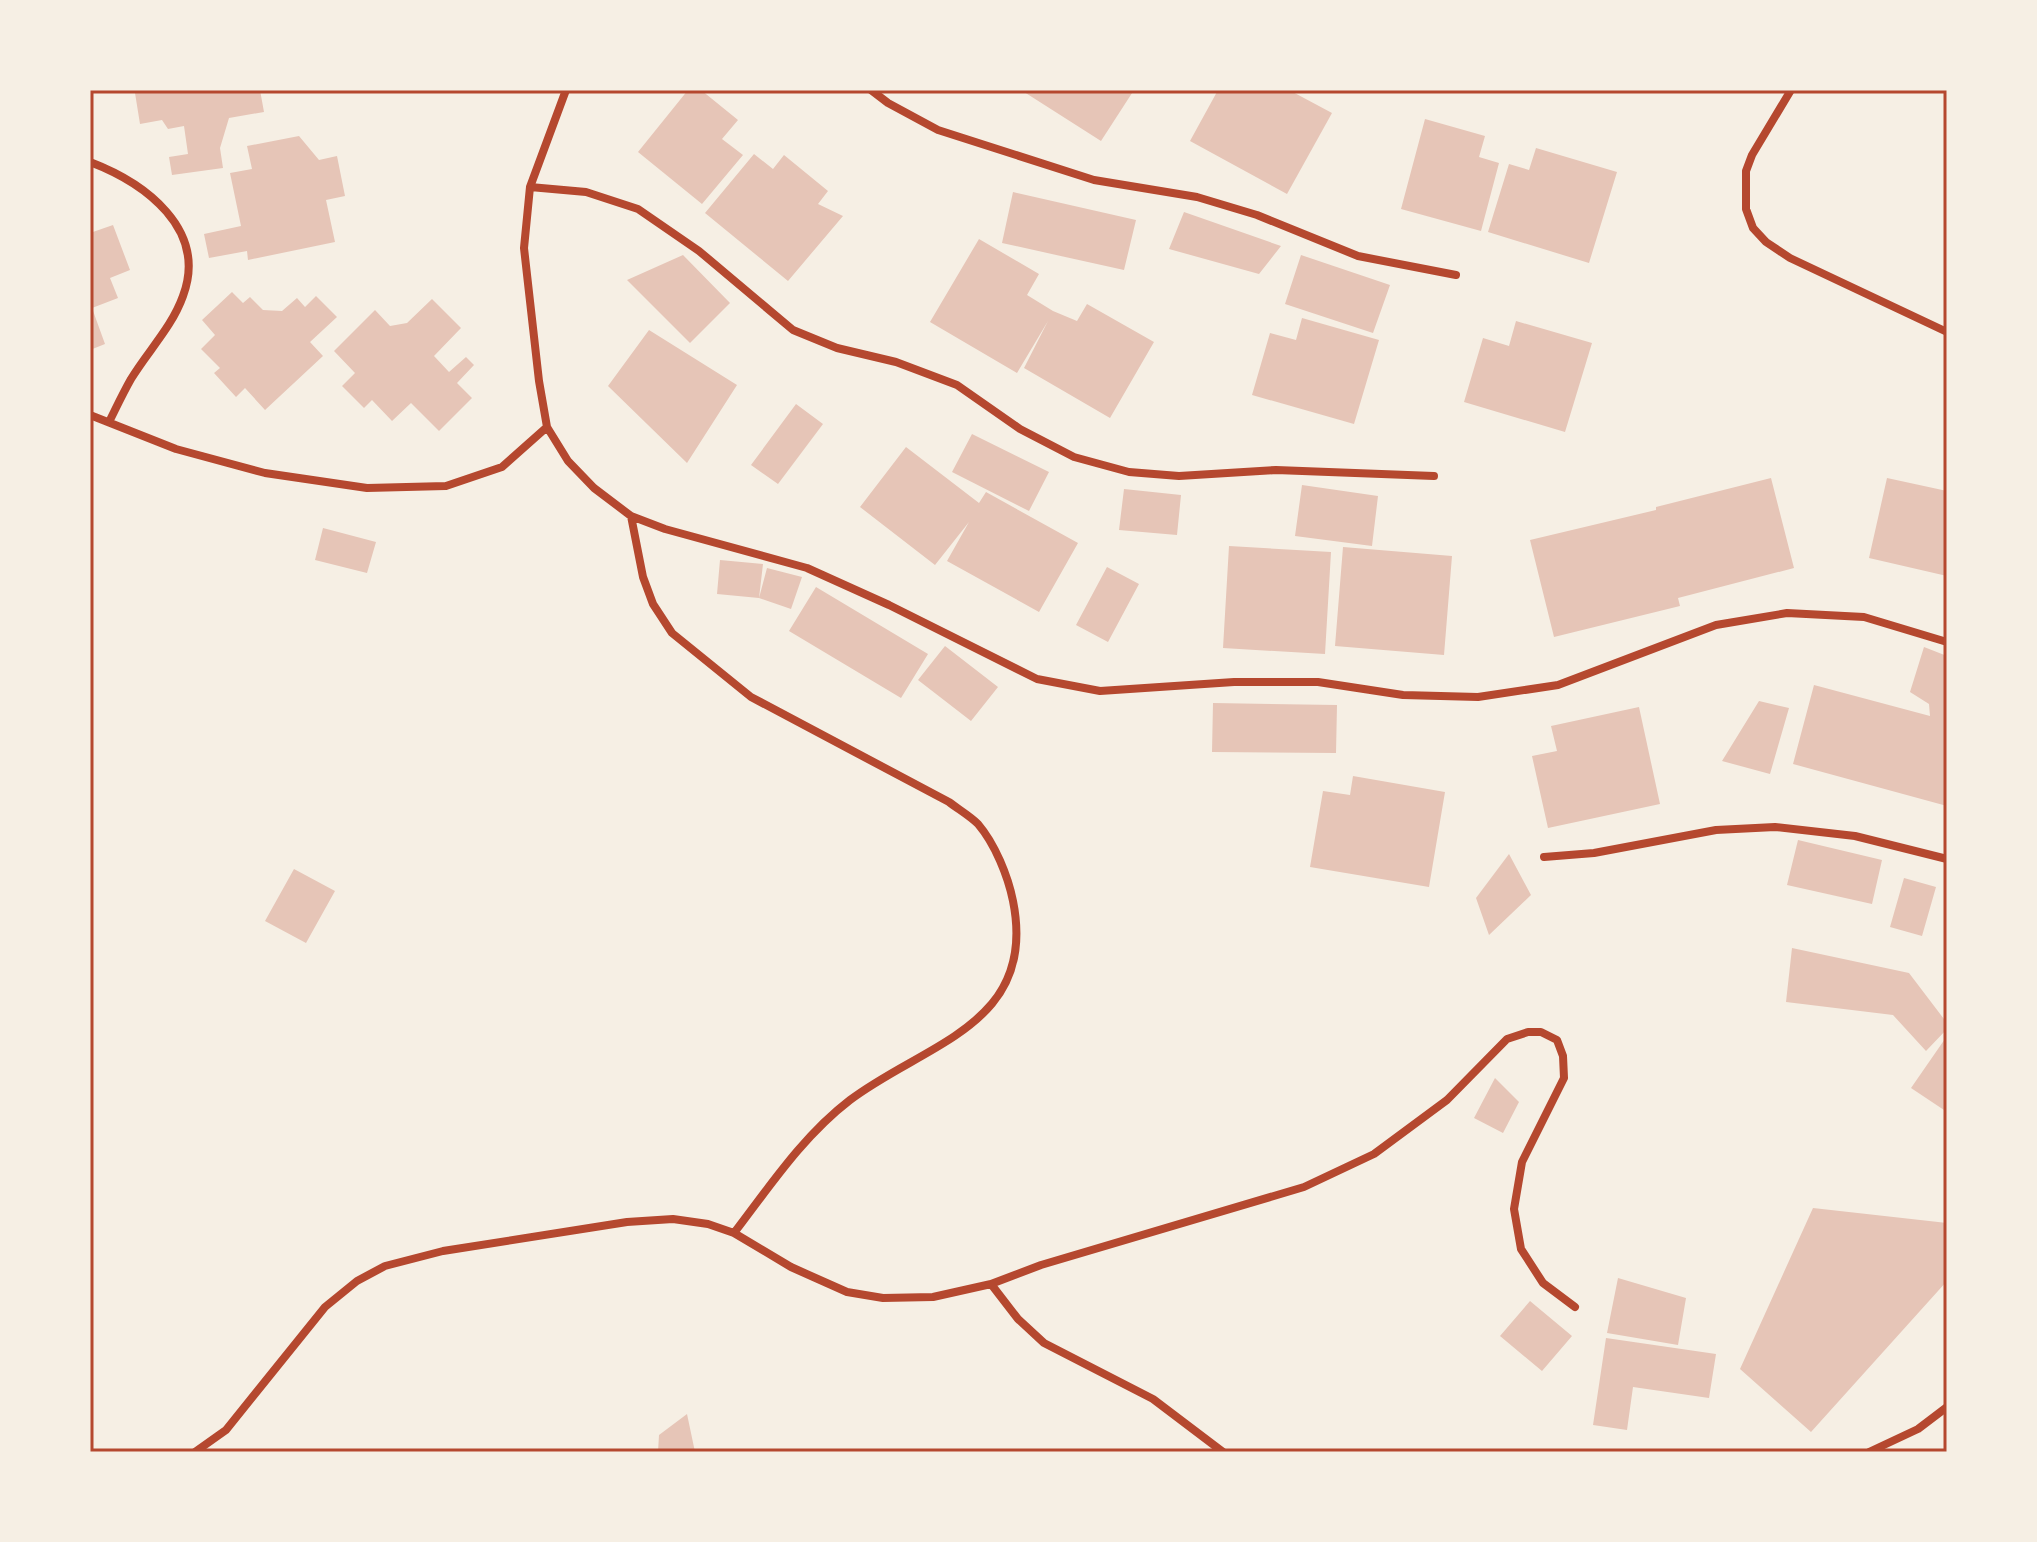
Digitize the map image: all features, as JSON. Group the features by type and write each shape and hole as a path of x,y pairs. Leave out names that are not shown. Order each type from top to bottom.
{"street":[{"path":"566,90 530,187 524,248 547,427 568,461 594,488 631,516 678,533 807,568 1037,679 1100,691 1234,682 1318,682 1403,695 1478,697 1558,685 1716,625 1787,613 1864,617 1947,642"},
{"path":"871,90 888,103 938,130 1094,180 1197,197 1257,215 1358,256 1456,275"},
{"path":"1783,103 1785,90"},
{"path":"1791,90 1752,155 1746,171 1746,209 1753,228 1766,242 1790,258 1947,332"},
{"path":"90,162 142,188 167,210 182,234 189,259 185,294 171,322 131,380 109,422"},
{"path":"530,187 586,192 638,209 699,251 793,330 837,348 896,362 957,385 1020,429 1074,457 1129,472 1179,476 1276,470 1434,476"},
{"path":"90,415 176,449 265,473 367,488 446,486 502,467 547,427"},
{"path":"631,516 643,577 653,604 672,633 751,697 949,802 978,824 996,854 1012,894 1017,922 1013,963 1001,993 973,1023 936,1049 851,1099 803,1143 734,1233"},
{"path":"1544,857 1594,853 1716,830 1775,827 1855,836 1947,859"},
{"path":"195,1452 226,1430 325,1307 357,1281 385,1266 443,1251 627,1222 673,1219 708,1224 734,1233 791,1267 847,1292 883,1298 933,1297 991,1284 1041,1265 1304,1187 1374,1154 1447,1100 1507,1039 1528,1032 1541,1032 1557,1040 1563,1056 1564,1078 1522,1162 1514,1209 1521,1249 1543,1283 1575,1307"},
{"path":"991,1284 1018,1319 1044,1343 1153,1399 1223,1452"},
{"path":"1869,1452 1918,1429 1947,1407"}],"building":[{"path":"146,90 260,90 264,112 229,118 220,148 223,168 172,175 169,157 188,154 184,126 168,129 162,120 140,124 135,93"},
{"path":"688,90 701,90 738,120 722,139 743,155 702,204 638,152"},
{"path":"1021,90 1134,90 1101,141"},
{"path":"1218,90 1289,90 1332,113 1287,194 1190,141"},
{"path":"1425,119 1485,136 1479,157 1499,163 1481,231 1401,209"},
{"path":"299,136 319,160 337,156 345,196 326,200 335,242 248,260 247,251 209,258 204,234 241,226 230,173 252,169 247,146"},
{"path":"1536,148 1617,172 1589,263 1488,232 1509,164 1529,170"},
{"path":"754,154 773,169 784,155 828,191 818,204 843,216 788,281 705,213"},
{"path":"1013,192 1136,220 1124,270 1002,243"},
{"path":"1184,212 1281,246 1259,274 1169,249"},
{"path":"113,225 130,270 110,278 118,298 92,308 105,344 90,350 90,233"},
{"path":"979,239 1039,274 1027,295 1053,311 1077,321 1087,304 1154,342 1110,418 1024,368 1048,321 1017,373 930,322"},
{"path":"683,255 730,303 690,343 627,280"},
{"path":"1301,255 1390,285 1373,333 1285,304"},
{"path":"232,292 243,303 250,297 263,310 282,311 297,298 305,307 316,296 337,317 310,342 323,356 265,410 245,388 236,397 214,373 220,368 201,349 215,335 202,320"},
{"path":"432,299 461,328 434,356 449,372 466,357 474,365 457,383 472,398 439,431 411,403 392,421 372,400 364,408 342,386 355,373 334,351 375,310 390,326 407,323"},
{"path":"1302,318 1379,340 1354,424 1252,395 1270,333 1296,340"},
{"path":"1516,321 1592,343 1565,432 1464,402 1483,338 1509,346"},
{"path":"649,330 737,385 687,463 608,386"},
{"path":"796,404 823,424 778,484 751,465"},
{"path":"972,434 1049,472 1029,511 952,472"},
{"path":"906,447 979,503 986,492 1078,543 1039,612 947,561 969,522 935,565 860,507"},
{"path":"1771,478 1794,568 1678,598 1680,606 1554,637 1530,540"},
{"path":"1887,478 1947,491 1947,576 1869,558"},
{"path":"1302,485 1378,496 1372,546 1295,536"},
{"path":"1124,489 1181,495 1177,535 1119,530"},
{"path":"323,528 376,542 367,573 315,560"},
{"path":"1229,546 1331,552 1325,654 1223,648"},
{"path":"1343,547 1452,556 1444,655 1335,646"},
{"path":"720,560 763,564 759,598 717,594"},
{"path":"1107,567 1139,584 1108,642 1076,625"},
{"path":"767,568 802,577 791,609 759,598"},
{"path":"816,587 928,654 901,698 789,631"},
{"path":"945,646 998,687 971,721 918,680"},
{"path":"1924,647 1947,656 1947,806 1793,764 1814,685 1930,716 1929,704 1910,692"},
{"path":"1759,701 1789,708 1770,774 1722,761"},
{"path":"1213,703 1337,705 1336,753 1212,752"},
{"path":"1639,707 1660,804 1548,828 1532,756 1557,751 1551,726"},
{"path":"1353,776 1445,792 1429,887 1310,867 1323,791 1350,795"},
{"path":"1798,840 1882,860 1872,904 1787,885"},
{"path":"1509,854 1531,895 1489,935 1476,898"},
{"path":"294,869 335,891 306,943 265,921"},
{"path":"1904,878 1936,887 1922,936 1890,927"},
{"path":"1792,948 1909,973 1947,1023 1947,1029 1926,1051 1893,1015 1786,1002"},
{"path":"1947,1036 1947,1112 1911,1088"},
{"path":"1495,1078 1519,1102 1503,1133 1474,1118"},
{"path":"1813,1208 1947,1223 1947,1281 1811,1432 1740,1369"},
{"path":"1618,1278 1686,1298 1678,1345 1607,1333"},
{"path":"1530,1301 1572,1336 1542,1371 1500,1336"},
{"path":"1606,1338 1716,1354 1709,1398 1633,1387 1627,1430 1593,1425"},
{"path":"687,1414 695,1452 658,1452 659,1435"}]}
